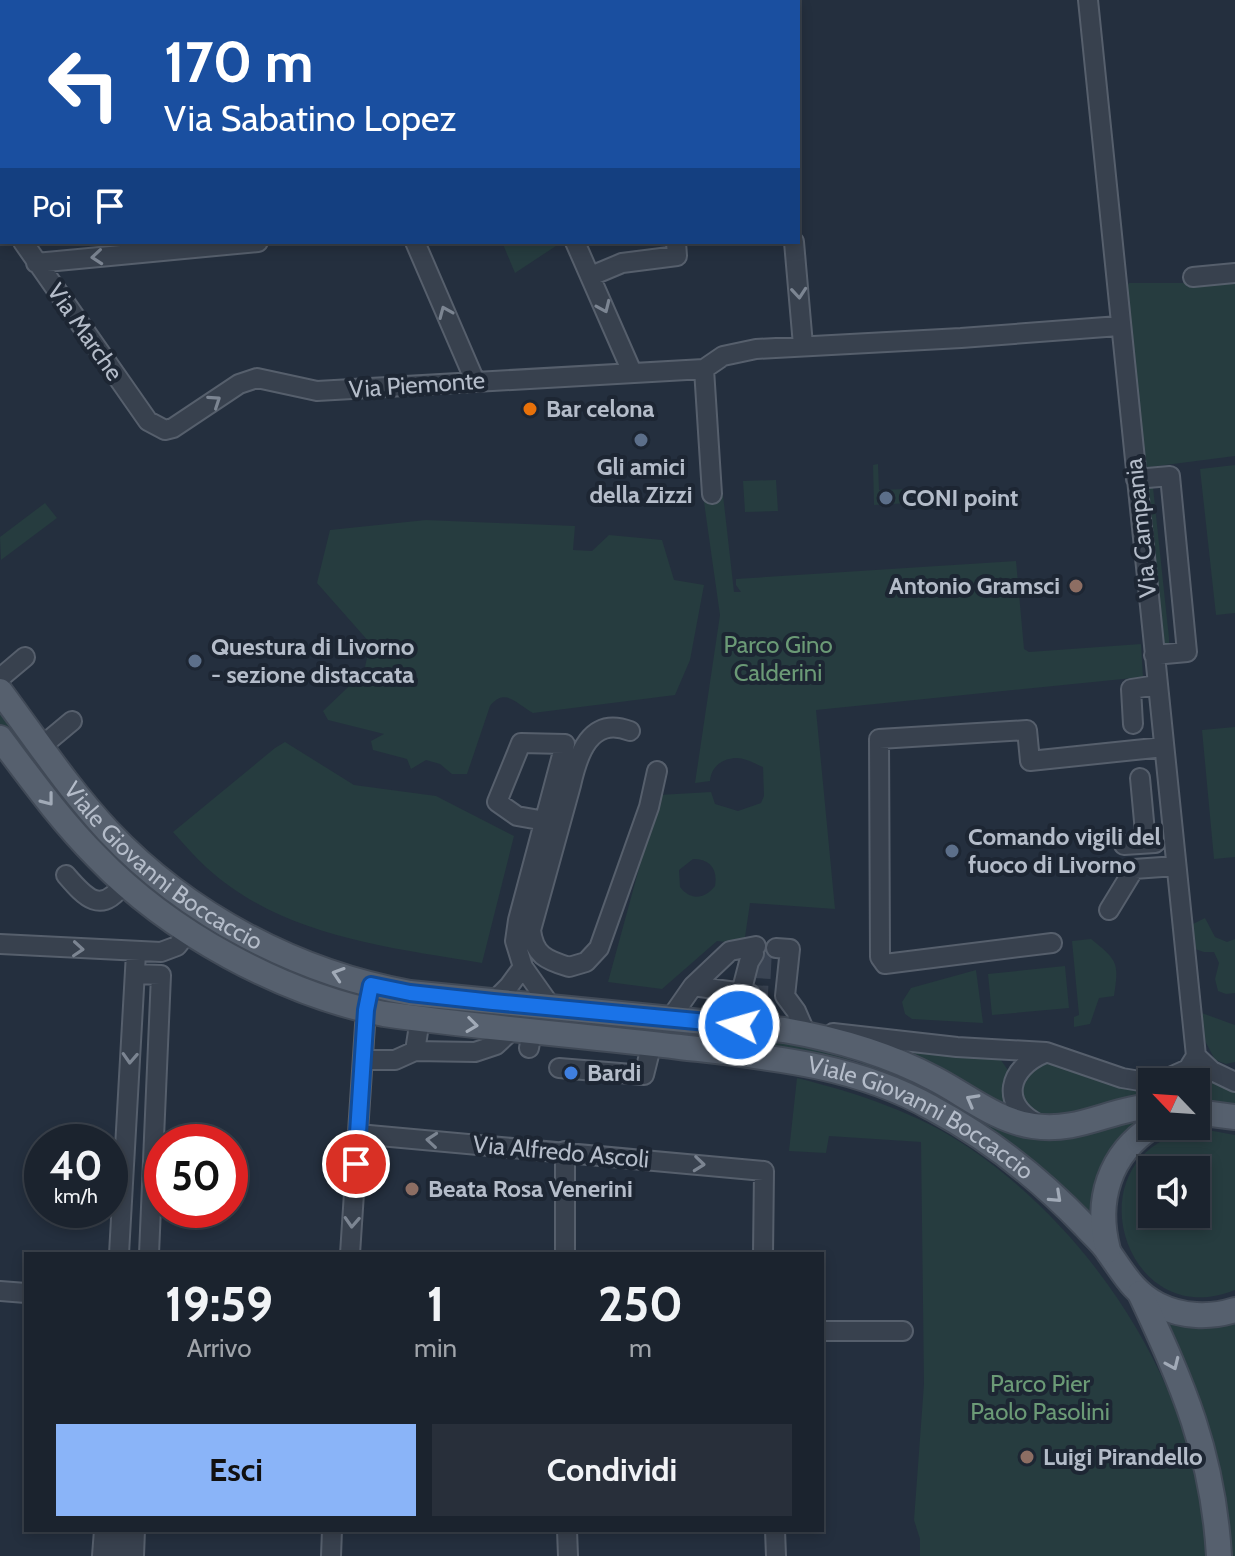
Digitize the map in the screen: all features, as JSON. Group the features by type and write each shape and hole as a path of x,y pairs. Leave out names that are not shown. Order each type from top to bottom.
{"main road":[{"name":"Viale Giovanni Boccaccio","path":"0,691 84,802 152,872 238,931 297,959 371,985 410,993 809,1034 859,1048 933,1078 1009,1120 1044,1127 1082,1124 1138,1110"},
{"name":"Viale Giovanni Boccaccio","path":"0,738 66,823 124,883 189,931 262,972 366,1010 524,1036 652,1043 797,1061 851,1075 928,1105 999,1149 1039,1182 1109,1252 1120,1272 1140,1293 1168,1309 1189,1314 1210,1315 1235,1310"},
{"path":"189,931 202,909"},
{"path":"366,1010 371,985"},
{"path":"1210,1114 1234,1117"},
{"name":"Viale Giovanni Boccaccio","path":"1109,1252 1102,1214 1107,1182 1116,1163 1138,1138"},
{"name":"Viale Giovanni Boccaccio","path":"1140,1293 1187,1396 1203,1446 1215,1508 1219,1556"}],"street":[{"name":"Via Campania","path":"1088,0 1136,479 1150,659 1157,685 1196,1056"},
{"name":"Via Marche","path":"24,244 148,421"},
{"path":"36,263 237,244"},
{"path":"416,244 475,381"},
{"path":"576,244 632,372"},
{"path":"591,276 622,263 677,256 676,244"},
{"path":"794,244 803,345"},
{"path":"1193,277 1235,273"},
{"name":"Via Piemonte","path":"148,421 159,429 169,430 239,384 257,378 317,391 704,369 723,356 803,345 961,338 1119,326"},
{"path":"704,369 715,483"},
{"path":"1136,479 1170,476 1187,652 1150,659"},
{"path":"0,678 25,657"},
{"path":"1133,724 1131,689 1157,685"},
{"path":"42,746 72,721"},
{"path":"552,1008 523,967 517,951 515,930 545,821 584,744 611,727 630,731"},
{"path":"1052,943 955,948 885,964 880,957 879,739 1027,730 1030,761 1164,747"},
{"path":"545,821 517,816 497,802 521,743 565,744 564,783 531,930 533,945 540,954 569,967 594,957 599,948 649,807 657,771"},
{"path":"1140,778 1146,843"},
{"path":"1124,845 1173,841"},
{"path":"1109,910 1134,869 1176,866"},
{"path":"66,875 85,897 100,902 114,897 124,883"},
{"path":"0,944 161,952 177,946 189,931"},
{"path":"670,1019 693,986 730,951 750,971 693,986"},
{"path":"149,1252 161,952"},
{"path":"119,1252 136,953"},
{"path":"493,1002 523,967"},
{"path":"780,972 809,1034"},
{"path":"135,974 161,975"},
{"path":"350,1252 366,1010"},
{"path":"415,1051 420,1019"},
{"name":"Viale Giovanni Boccaccio","path":"809,1034 848,1034 957,1047 1046,1052 1114,1076 1138,1080"},
{"path":"364,1060 395,1060 415,1051 475,1052 524,1036"},
{"path":"596,1038 599,1051 597,1071"},
{"path":"559,1068 644,1075 652,1043"},
{"path":"851,1075 859,1048"},
{"path":"1044,1127 1022,1115 1014,1101 1012,1088 1021,1066 1046,1052"},
{"path":"1189,1068 1196,1056 1212,1071 1235,1082"},
{"name":"Via Alfredo Ascoli","path":"358,1134 764,1171 763,1252"},
{"path":"565,1151 565,1252"},
{"path":"0,1291 24,1293"},
{"path":"824,1331 903,1331"},
{"path":"102,1556 104,1532"},
{"path":"119,1556 120,1532"},
{"path":"134,1556 135,1532"},
{"path":"331,1556 332,1532"},
{"path":"567,1532 568,1556"},
{"path":"775,1532 776,1556"}],"green space":[{"path":"503,244 559,244 515,273"},
{"path":"1235,279 1235,456 1142,468 1125,290 1129,283 1195,283"},
{"path":"878,464 879,490 908,489 909,503 874,505 873,465"},
{"path":"1235,465 1235,613 1216,615 1200,469"},
{"path":"776,480 778,511 745,512 743,481"},
{"path":"1147,485 1153,487 1169,638 1169,645 1160,646 1144,490"},
{"name":"Parco Gino Calderini","path":"703,495 723,495 734,592 741,592 736,579 1016,561 1024,649 1029,652 1141,644 1143,677 816,710 835,909 750,903 744,944 717,941 662,989 608,982 659,795 711,792 715,804 738,811 761,803 764,796 763,767 740,758 722,762 715,768 710,781 695,783 720,615","holes":["693,859 712,866 716,880 711,891 697,897 680,887 679,870"]},
{"path":"45,503 57,518 1,560 0,537"},
{"path":"426,520 575,526 573,550 592,551 609,535 662,540 674,580 704,585 690,660 675,695 533,713 506,697 495,700 490,706 467,774 452,774 440,764 426,760 411,769 407,759 373,750 371,741 384,734 328,720 323,711 364,672 370,643 317,583 330,530"},
{"path":"0,708 166,896 164,902 159,903 61,808 0,726"},
{"path":"1235,727 1235,857 1214,859 1202,730"},
{"path":"285,742 354,785 436,796 514,836 482,963 373,944 302,924 236,891 207,868 173,832"},
{"path":"1205,918 1215,937 1227,942 1235,939 1235,993 1218,991 1215,979 1219,963 1214,952 1192,948 1191,925"},
{"path":"1091,939 1107,952 1114,963 1114,996 1099,998 1090,1024 1074,1027 1074,1017 1079,1015 1072,941"},
{"path":"1065,966 1069,1008 992,1015 988,974"},
{"path":"976,970 983,1023 912,1019 905,1014 902,1002 911,988"},
{"path":"389,999 761,1036 851,1054 849,1067 387,1008"},
{"path":"1199,1012 1235,1025 1235,1062 1226,1064 1215,1060 1200,1031"},
{"path":"901,1048 998,1056 1010,1073 1010,1111 899,1055"},
{"path":"864,1058 1002,1126 1137,1117 1138,1122 1115,1143 1104,1161 1094,1190 1090,1222 859,1069"},
{"path":"1049,1063 1138,1086 1138,1104 1094,1115 1032,1116 1018,1088 1030,1071"},
{"name":"Parco Pier Paolo Pasolini","path":"797,1078 887,1106 951,1136 1018,1186 1061,1228 1101,1275 1135,1326 1164,1381 1186,1438 1200,1497 1207,1556 920,1556 920,1539 914,1520 924,1384 921,1142 829,1136 826,1153 789,1151"},
{"path":"1210,1081 1235,1088 1235,1104 1210,1101"},
{"path":"1210,1130 1235,1135 1235,1290 1195,1297 1162,1287 1138,1264 1124,1233 1122,1199 1138,1163 1138,1228 1210,1228 1210,1156 1145,1156 1166,1140 1210,1140"},
{"path":"1157,1313 1235,1319 1235,1556 1230,1556 1219,1472"}],"tunnel":[{"path":"754,954 775,956"},
{"path":"753,969 773,970"},
{"path":"750,994 771,995"}],"place":[{"name":"Bar celona","path":"530,409"},
{"name":"Gli amici della Zizzi","path":"641,440"},
{"name":"CONI point","path":"886,498"},
{"name":"Antonio Gramsci","path":"1076,586"},
{"name":"Questura di Livorno - sezione distaccata","path":"195,661"},
{"name":"Comando vigili del fuoco di Livorno","path":"952,851"},
{"name":"Bardi","path":"571,1073"},
{"name":"Beata Rosa Venerini","path":"412,1189"},
{"name":"Luigi Pirandello","path":"1027,1457"}],"route":[{"path":"356,1164 366,1010 371,985 410,993 739,1025"}]}
